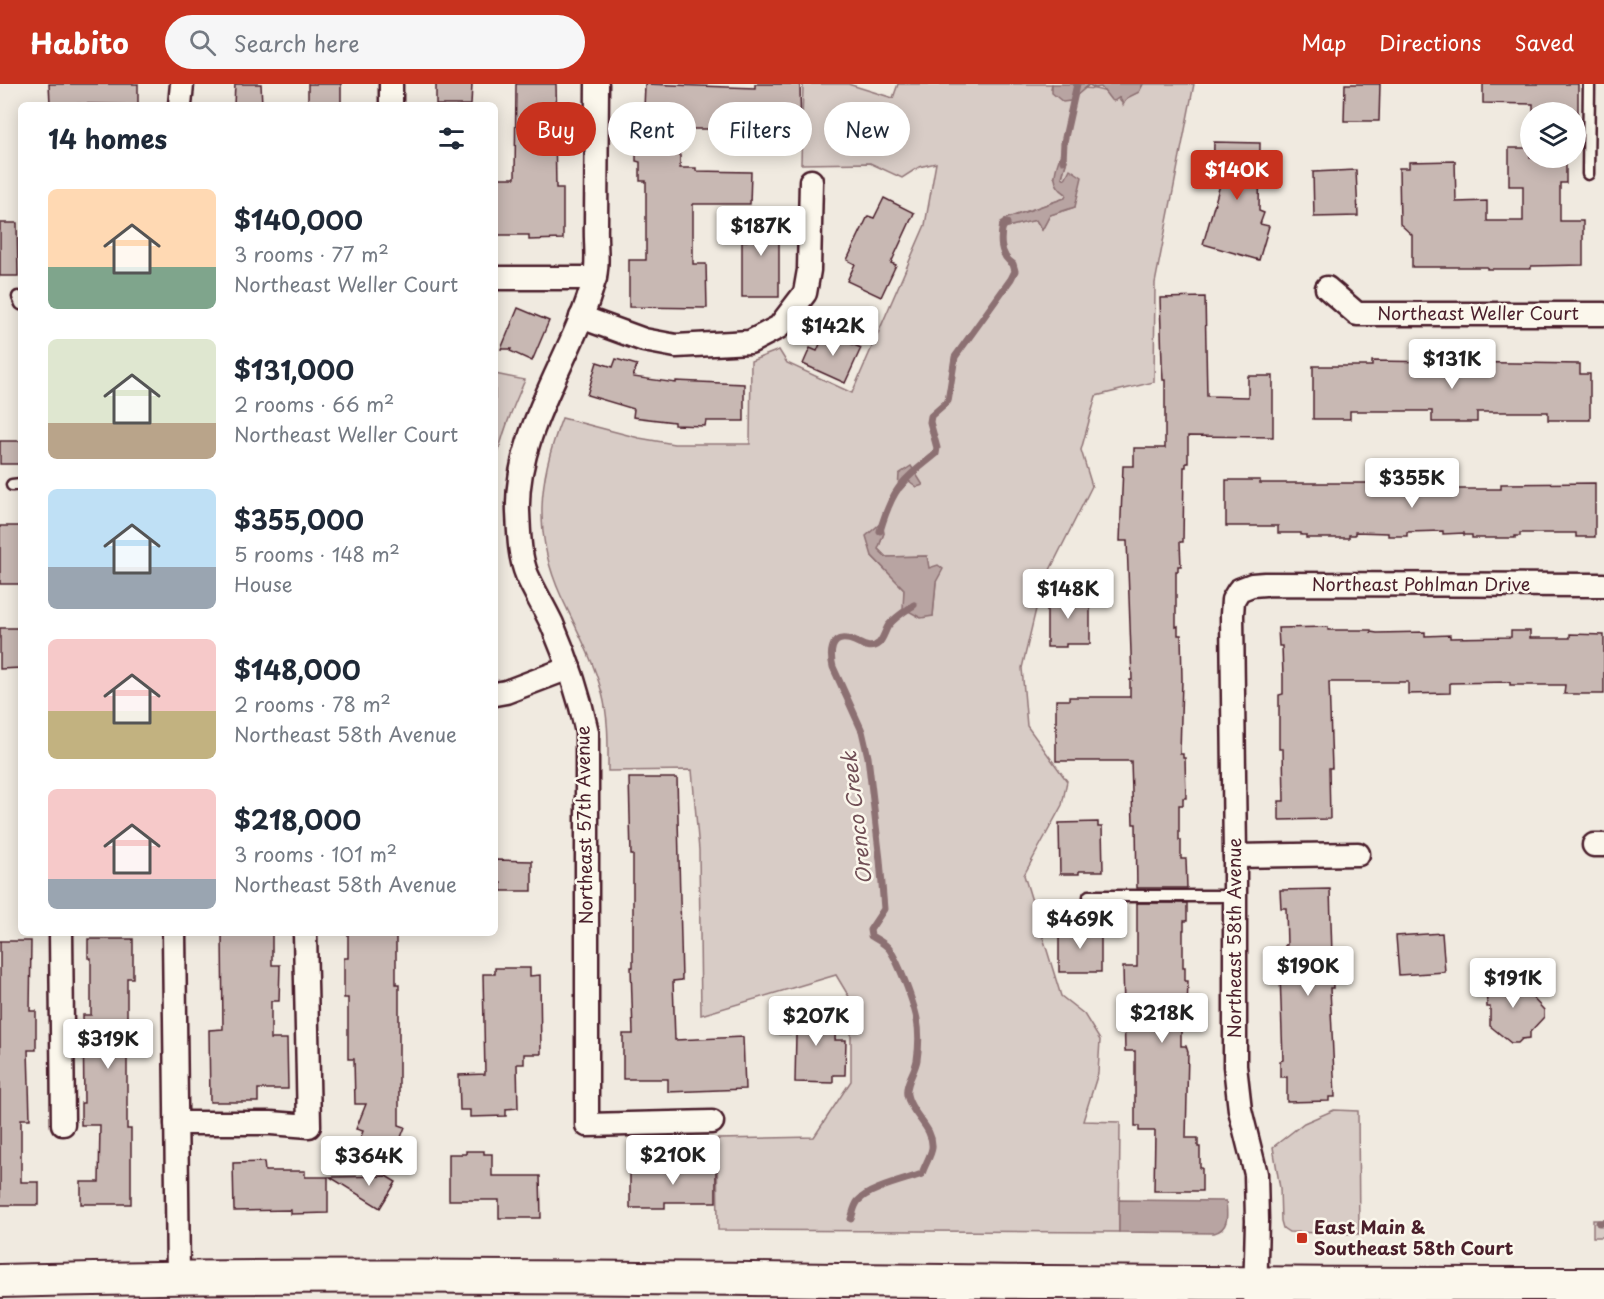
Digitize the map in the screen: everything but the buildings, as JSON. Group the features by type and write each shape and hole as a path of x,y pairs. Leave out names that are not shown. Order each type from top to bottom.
{"main road":[{"path":"0,1281 178,1276 929,1280 1255,1292 1604,1284"}],"street":[{"path":"180,102 182,84"},
{"path":"391,84 391,102"},
{"name":"Northeast 57th Avenue","path":"597,84 595,278 581,317 546,394 531,437 519,482 520,542 526,572 551,623 580,699 587,732 587,1125 712,1122"},
{"path":"581,317 644,339 676,346 750,342 779,327 805,293 809,270 811,181"},
{"path":"498,278 595,278"},
{"name":"Northeast Weller Court","path":"1327,288 1357,314 1604,314"},
{"name":"Northeast Pohlman Drive","path":"1239,590 1252,585 1604,585"},
{"name":"Northeast 58th Avenue","path":"1239,590 1233,600 1232,615 1235,1066 1240,1110 1256,1174 1255,1292"},
{"path":"498,694 569,668"},
{"path":"1235,856 1358,854"},
{"path":"62,936 63,1124"},
{"path":"174,936 178,1276"},
{"path":"176,1123 271,1123 309,1126 305,936"}],"lane":[{"path":"1588,174 1589,84"},
{"path":"1089,896 1235,896"}],"shaded area":[{"path":"803,84 848,84 893,98 898,84 1052,84 1051,88 1100,90 1109,93 1123,104 1127,97 1139,92 1143,84 1194,84 1155,283 1154,382 1096,396 1081,450 1092,486 1041,588 1022,668 1027,726 1067,781 1062,805 1024,875 1061,996 1084,1014 1100,1040 1098,1073 1083,1121 1120,1122 1119,1232 718,1230 717,1139 814,1137 851,1081 851,1000 836,975 701,1015 699,850 692,770 608,771 607,722 602,693 589,656 561,596 546,551 542,507 544,485 548,463 562,418 639,438 674,444 750,444 751,361 779,350 787,363 852,393 925,225 936,163 919,167 902,178 870,163 801,164 801,156 812,156 812,102 803,102","holes":["1067,160 1062,177 1065,179 1075,207 1050,215 1042,230 1036,220 1007,227 1005,219 1065,198 1067,195 1054,177","884,533 878,549 886,557 926,556 929,569 936,582 933,616 904,608 904,589 872,556"]},
{"path":"1052,84 1143,84 1139,92 1127,98 1123,105 1120,97 1114,101 1111,100 1101,87 1095,88 1089,85 1070,101 1063,102 1052,93"},
{"path":"1062,150 1067,160 1062,177 1065,179 1070,169 1082,177 1075,207 1050,215 1042,230 1036,220 1007,227 1004,230 1000,225 1005,219 1065,198 1066,194 1055,180"},
{"path":"498,375 525,380 498,453"},
{"path":"911,466 923,485 917,487 909,481 901,490 898,490 899,474"},
{"path":"882,522 884,533 878,549 886,557 927,556 929,568 938,565 943,569 936,582 933,616 921,618 903,608 904,589 872,556 866,536"},
{"path":"1334,1110 1358,1111 1359,1234 1289,1232 1283,1228 1281,1221 1280,1188 1273,1147 1304,1123"},
{"path":"1119,1200 1226,1201 1225,1225 1214,1233 1119,1232"},
{"path":"1593,1220 1604,1220 1604,1237 1593,1237"}],"waterway":[{"name":"Orenco Creek","path":"1063,161 1064,142 1077,84"},
{"name":"Orenco Creek","path":"880,531 889,504 900,486 936,454 931,416 948,401 955,357 1015,271 1013,264 1005,256 1002,246 1003,224 1007,223"},
{"name":"Orenco Creek","path":"851,1219 857,1203 863,1196 879,1188 922,1174 932,1148 932,1141 907,1095 907,1086 916,1064 919,1038 915,1010 892,953 884,944 871,936 870,930 884,909 868,757 862,731 833,667 832,647 837,640 841,639 875,646 888,626 914,605"},
{"path":"1599,1223 1604,1223"}],"place":[{"name":"East Main & Southeast 58th Court","path":"1302,1238"}]}
